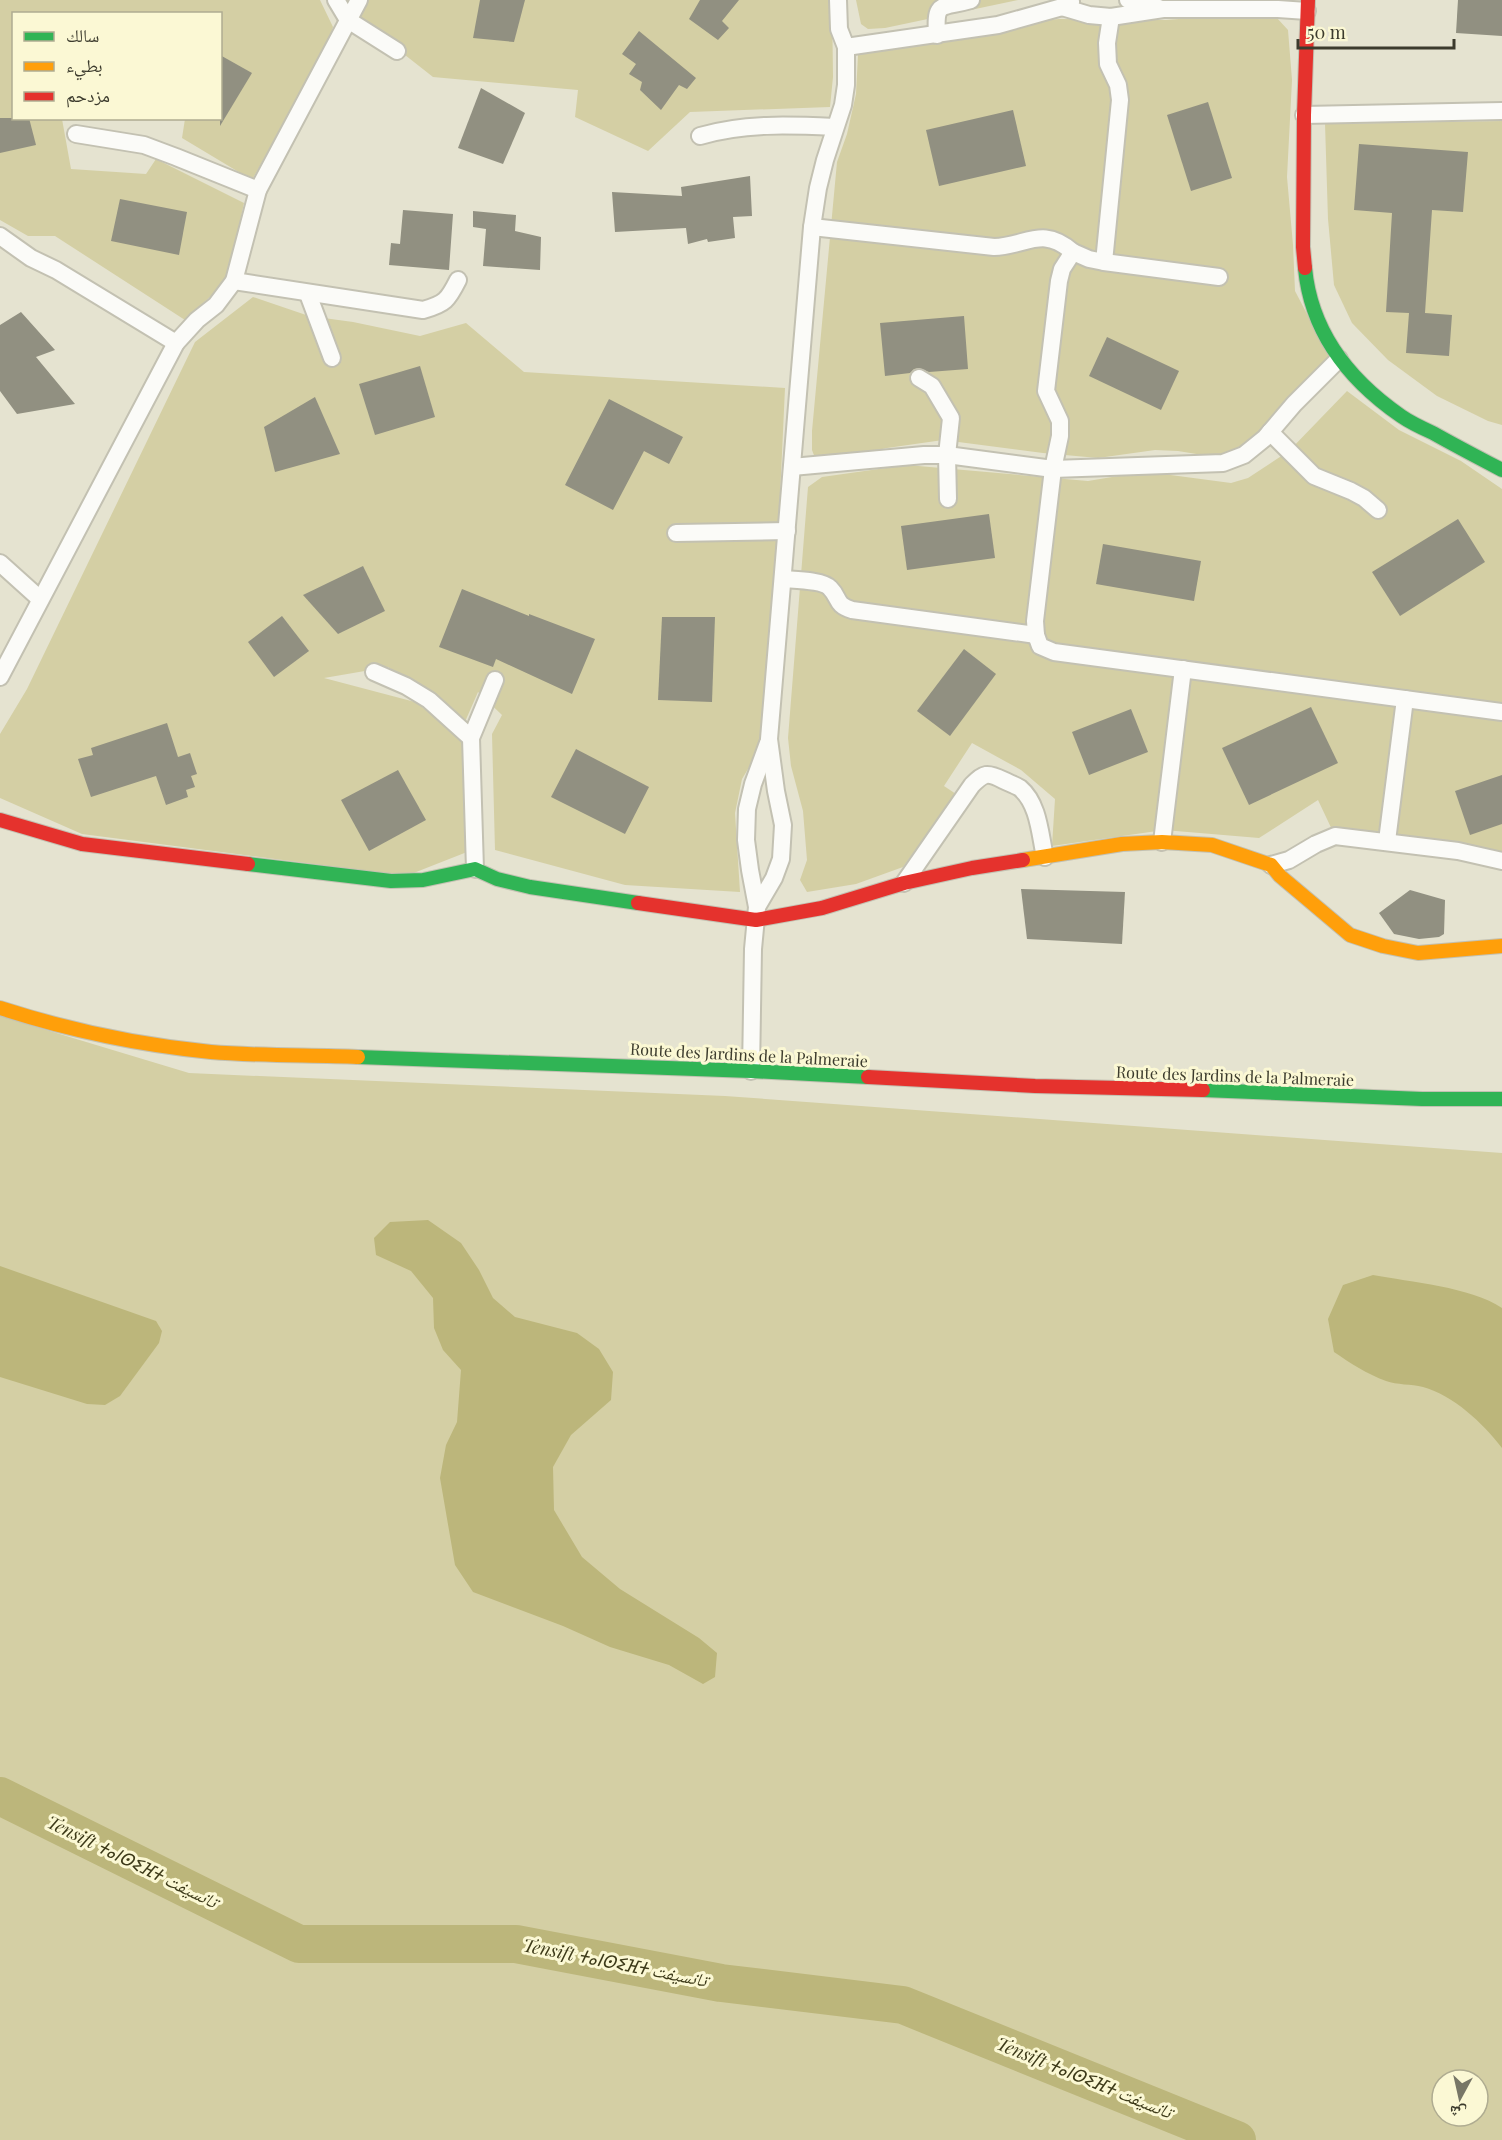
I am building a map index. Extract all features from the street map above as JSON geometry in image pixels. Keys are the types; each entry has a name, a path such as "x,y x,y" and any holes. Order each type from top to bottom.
{"street":[{"path":"336,0 348,20 397,51"},
{"path":"0,676 176,342 197,320 216,305 234,281 258,190 359,0"},
{"path":"757,914 781,859 783,825 769,739 812,227 818,188 843,105 846,85 846,47 839,29 838,0"},
{"path":"937,35 938,8 942,4 971,0"},
{"path":"1128,0 1162,9"},
{"path":"846,47 998,26 1068,4 1089,15 1111,17 1162,9 1278,9 1308,5 1303,247 1306,290 1318,322 1339,359 1364,387 1402,417 1502,470"},
{"path":"1104,262 1120,100 1118,86 1108,64 1107,44 1111,17"},
{"path":"1304,115 1502,111"},
{"path":"700,136 752,126 835,127"},
{"path":"76,134 144,145 258,190"},
{"path":"812,227 994,247 1012,246 1042,237 1065,245 1073,252 1089,259 1219,277"},
{"path":"0,236 31,258 56,270 176,342"},
{"path":"1073,252 1062,270 1059,281 1046,391 1060,421 1060,436 1053,469 1035,621 1040,646 1054,652 1502,712"},
{"path":"234,281 423,310 439,306 449,299 458,280"},
{"path":"308,294 332,358"},
{"path":"792,467 924,455 947,455 1053,469 1222,464 1244,455 1270,432 1339,359"},
{"path":"919,378 932,386 951,418 947,455 948,499"},
{"path":"1270,432 1314,476 1351,490 1378,510"},
{"path":"675,532 788,531"},
{"path":"0,563 40,599"},
{"path":"783,579 822,583 829,586 839,605 852,610 1036,635"},
{"path":"1162,842 1183,669"},
{"path":"374,672 406,686 429,700 471,738"},
{"path":"474,869 471,738 495,680"},
{"path":"1387,841 1404,699"},
{"path":"751,1071 752,988 757,914 747,850 747,809 769,739"},
{"path":"903,883 972,785 982,775 987,774 1019,788 1029,798 1036,813 1045,857"},
{"path":"0,820 82,843 391,881 423,880 474,869 497,879 530,887 757,914 822,908 903,883 972,868 1122,844 1162,842 1212,845 1271,865 1280,876 1350,935 1383,946 1418,952 1502,946"},
{"path":"1271,865 1289,860 1335,836 1387,841 1467,853 1502,861"},
{"name":"Route des Jardins de la Palmeraie","path":"0,1008 78,1031 133,1042 212,1052 751,1071 1035,1086 1422,1100 1502,1099"}],"shaded area":[{"path":"0,0 320,0 333,27 329,41 252,180 182,138 185,120 222,120 222,12 12,12 12,120 62,120 71,169 146,174 156,159 244,203 227,281 185,320 55,236 28,236 0,220"},
{"path":"369,0 832,0 833,77 830,107 690,112 648,151 575,117 578,90 433,77 358,18"},
{"path":"856,0 1018,0 885,28 868,29 861,24"},
{"path":"1255,13 1277,18 1288,30 1292,80 1287,177 1295,291 1333,359 1261,435 1221,458 1155,450 1098,458 943,440 887,448 831,460 815,458 812,450 812,431 837,162 847,134 856,94 858,55 864,48 1015,23 1059,19 1166,20"},
{"path":"1502,121 1502,425 1488,421 1437,396 1388,360 1352,323 1334,285 1328,219 1325,124"},
{"path":"253,297 309,316 353,322 420,336 466,323 524,372 785,388 778,540 760,749 742,779 735,813 740,892 625,885 495,850 492,734 502,715 478,692 464,724 388,667 324,678 415,702 466,738 467,852 406,876 82,834 0,798 0,734 27,689 195,342"},
{"path":"1347,391 1399,430 1461,461 1502,489 1502,851 1496,854 1335,836 1318,800 1259,838 1164,830 1052,846 1055,799 1021,770 972,743 944,786 956,794 903,867 856,884 807,892 800,880 807,860 803,811 791,766 788,738 808,487 822,477 907,465 1088,481 1124,475 1163,474 1231,483 1248,478 1289,451"},
{"path":"0,1016 189,1073 725,1096 1502,1153 1502,2140 0,2140"},
{"path":"428,1220 461,1243 479,1270 493,1298 515,1317 577,1333 599,1349 613,1372 611,1400 571,1435 553,1467 554,1510 582,1557 620,1589 699,1638 717,1653 715,1677 703,1684 669,1665 610,1647 563,1626 473,1592 455,1565 440,1478 446,1445 457,1422 461,1370 443,1350 434,1328 433,1298 411,1271 376,1255 374,1238 390,1222"},
{"path":"0,1266 156,1321 162,1331 159,1343 120,1396 105,1405 87,1404 0,1377"},
{"path":"1373,1275 1457,1290 1502,1308 1502,1448 1477,1420 1445,1396 1423,1387 1386,1381 1365,1372 1334,1352 1328,1319 1343,1285"}],"building":[{"path":"480,0 525,0 514,42 473,38"},
{"path":"700,0 739,0 722,21 729,28 718,40 689,19"},
{"path":"1458,0 1502,0 1502,36 1456,33"},
{"path":"639,31 696,78 687,89 679,85 661,110 640,90 642,82 629,74 636,64 622,54"},
{"path":"222,56 252,73 220,126 220,120 222,120"},
{"path":"481,88 525,113 503,164 458,148"},
{"path":"1208,102 1232,178 1191,191 1167,115"},
{"path":"1013,110 1026,166 939,186 926,130"},
{"path":"0,118 30,120 36,145 0,153"},
{"path":"1359,144 1468,152 1463,212 1432,210 1425,313 1452,315 1449,356 1406,353 1409,313 1386,312 1392,213 1354,210"},
{"path":"750,176 752,216 733,217 735,238 708,242 707,239 688,244 686,228 615,232 612,192 682,196 681,187"},
{"path":"120,199 187,212 179,255 111,241"},
{"path":"403,210 453,214 449,270 389,265 391,243 400,244"},
{"path":"473,211 516,215 515,231 541,237 540,270 483,266 486,229 473,227"},
{"path":"21,312 55,350 36,357 75,404 17,414 0,391 0,325"},
{"path":"964,316 968,369 929,372 919,368 910,373 885,376 880,323"},
{"path":"1107,337 1179,371 1161,410 1089,376"},
{"path":"420,366 435,417 375,435 359,384"},
{"path":"315,397 340,454 275,472 264,427"},
{"path":"609,399 683,437 669,464 644,451 613,510 565,485"},
{"path":"989,514 995,558 907,570 901,526"},
{"path":"1458,519 1485,562 1400,616 1372,572"},
{"path":"1103,544 1201,561 1194,601 1096,584"},
{"path":"363,566 385,611 338,634 303,595"},
{"path":"462,589 595,639 572,694 496,659 493,667 439,647"},
{"path":"282,616 309,651 274,677 248,642"},
{"path":"662,617 715,617 712,702 658,700"},
{"path":"964,649 996,674 950,736 917,711"},
{"path":"1311,707 1338,763 1249,805 1222,748"},
{"path":"1131,709 1148,752 1089,775 1072,732"},
{"path":"167,723 178,757 190,753 197,774 191,776 195,787 186,790 188,797 166,805 156,776 91,797 78,759 93,755 91,748"},
{"path":"576,749 649,787 625,834 551,797"},
{"path":"398,770 426,820 369,851 341,800"},
{"path":"1502,775 1502,824 1470,835 1455,791"},
{"path":"1021,889 1125,892 1122,944 1027,939"},
{"path":"1410,890 1445,900 1444,934 1439,937 1419,939 1394,934 1379,913"}],"waterway":[{"name":"Tensift ⵜⴰⵏⵙⵉⴼⵜ تانسيفت","path":"0,1796 299,1944 516,1944 721,1983 903,2005 1237,2140"}],"traffic: fast":[{"path":"1305,268 1315,313 1324,333 1349,370 1365,387 1409,421 1502,470"},
{"path":"248,864 391,881 423,880 475,869 497,879 530,887 638,903"},
{"path":"358,1057 868,1077"},
{"path":"1203,1090 1422,1099 1502,1099"}],"traffic: slow":[{"path":"1023,860 1122,844 1162,842 1212,845 1271,865 1280,876 1350,935 1383,946 1418,953 1502,946"},
{"path":"0,1008 78,1030 184,1049 248,1054 358,1057"}],"traffic: jam":[{"path":"1305,268 1303,247 1304,115 1308,0"},
{"path":"0,820 82,844 248,864"},
{"path":"638,903 756,920 822,908 904,883 972,868 1023,860"},
{"path":"868,1077 1035,1086 1203,1090"}]}
